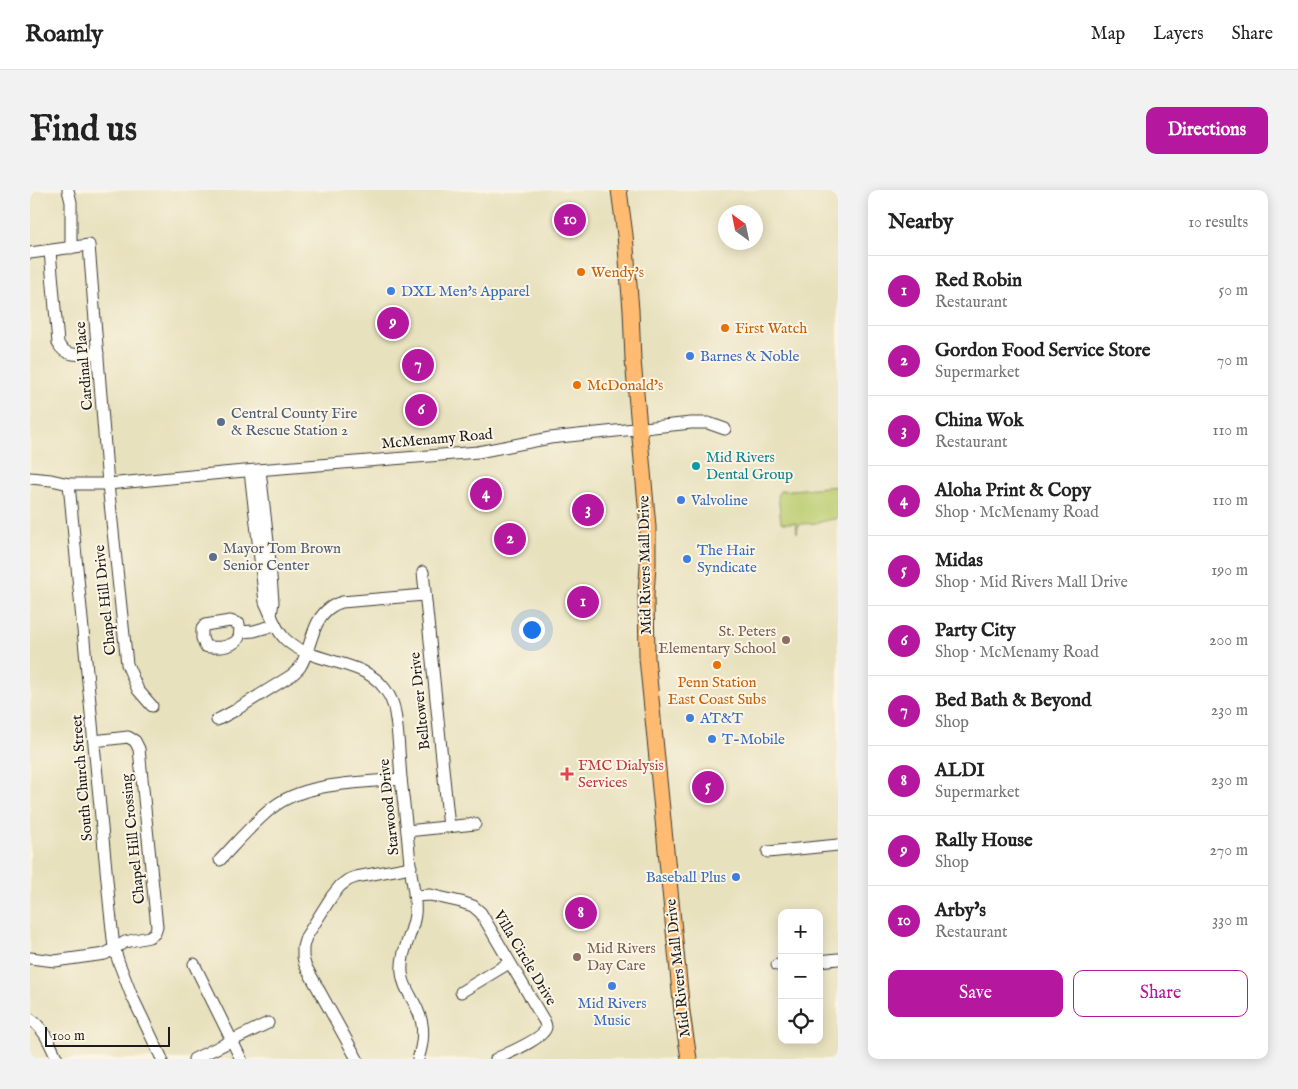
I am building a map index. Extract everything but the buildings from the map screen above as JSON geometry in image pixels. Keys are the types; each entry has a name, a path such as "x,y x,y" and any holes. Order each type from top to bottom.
{"main road":[{"name":"Mid Rivers Mall Drive","path":"619,190 625,235 633,360 648,527 647,658 681,1004 689,1059"}],"street":[{"path":"30,253 70,248 71,202 68,190"},
{"name":"Cardinal Place","path":"70,248 89,245 108,484"},
{"path":"50,251 59,347 62,351 71,354 98,353"},
{"name":"McMenamy Road","path":"30,478 69,484 108,484 478,452 550,438 691,423 708,424 725,429"},
{"name":"Starwood Drive","path":"255,470 265,602 273,620 285,638 299,649 364,672 376,679 391,698 395,711 416,913 402,958 402,973 405,986 419,1011 422,1037 418,1059"},
{"name":"South Church Street","path":"69,484 114,948 157,1057"},
{"name":"Chapel Hill Drive","path":"108,484 127,664 138,690 152,706"},
{"name":"Belltower Drive","path":"422,572 449,827"},
{"path":"217,720 292,675 300,668 316,624 331,606 342,602 424,595"},
{"path":"240,632 254,631 273,620"},
{"name":"Chapel Hill Crossing","path":"94,741 128,737 135,741 139,749 157,926 155,932 149,937 125,942 114,948"},
{"path":"220,860 272,808 293,795 332,786 401,779"},
{"path":"407,831 475,824"},
{"path":"768,852 838,845"},
{"path":"358,1059 304,965 303,947 306,937 332,896 348,880 410,867"},
{"name":"Villa Circle Drive","path":"414,896 430,895 461,902 473,906 481,913 543,1019 546,1026 544,1032 538,1038 496,1059"},
{"path":"30,958 55,961 96,956 105,954 114,948"},
{"path":"823,961 838,959"},
{"path":"460,992 509,962"},
{"path":"194,964 241,1059"},
{"path":"30,1019 37,1023 42,1030 57,1059"},
{"path":"194,1059 268,1022"}],"green space":[{"path":"838,486 838,518 801,524 798,526 797,533 796,523 781,522 778,494 780,491"}],"place":[{"name":"Arby's","path":"570,220"},
{"name":"Wendy's","path":"581,272"},
{"name":"DXL Men's Apparel","path":"391,291"},
{"name":"Rally House","path":"393,323"},
{"name":"First Watch","path":"725,328"},
{"name":"Barnes & Noble","path":"690,356"},
{"name":"Bed Bath & Beyond","path":"418,365"},
{"name":"McDonald's","path":"577,385"},
{"name":"Party City","path":"421,410"},
{"name":"Central County Fire & Rescue Station 2","path":"221,422"},
{"name":"Mid Rivers Dental Group","path":"696,466"},
{"name":"Aloha Print & Copy","path":"486,494"},
{"name":"Valvoline","path":"681,500"},
{"name":"China Wok","path":"588,510"},
{"name":"Gordon Food Service Store","path":"510,539"},
{"name":"Mayor Tom Brown Senior Center","path":"213,557"},
{"name":"The Hair Syndicate","path":"687,559"},
{"name":"Red Robin","path":"583,602"},
{"name":"St. Peters Elementary School","path":"786,640"},
{"name":"Penn Station East Coast Subs","path":"717,665"},
{"name":"AT&T","path":"690,718"},
{"name":"T-Mobile","path":"712,739"},
{"name":"FMC Dialysis Services","path":"567,774"},
{"name":"Midas","path":"708,787"},
{"name":"Baseball Plus","path":"736,877"},
{"name":"ALDI","path":"581,913"},
{"name":"Mid Rivers Day Care","path":"577,957"},
{"name":"Mid Rivers Music","path":"612,986"}]}
